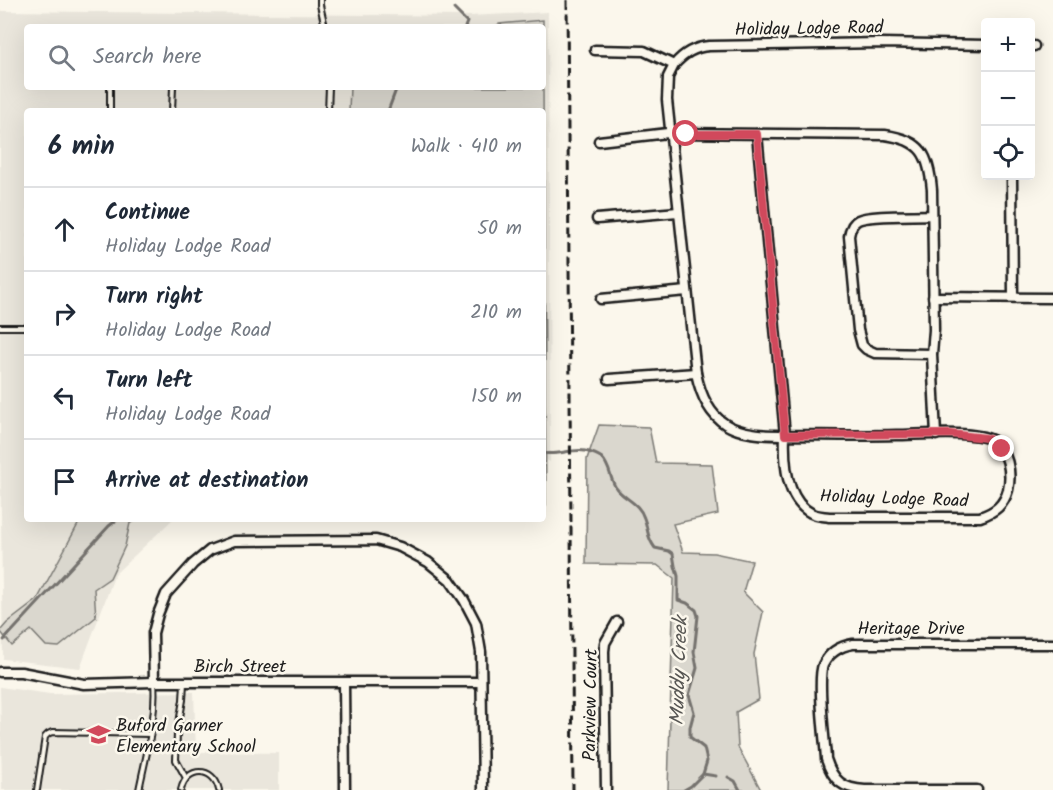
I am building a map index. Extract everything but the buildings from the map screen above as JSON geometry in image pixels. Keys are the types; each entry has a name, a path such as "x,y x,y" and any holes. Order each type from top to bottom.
{"street":[{"name":"Holiday Lodge Road","path":"757,134 785,435 786,462 795,497 804,508 815,514 829,517 961,518 991,514 1002,504 1010,477 1002,449 994,441 986,438 950,434 785,435 752,434 726,424 710,409 704,400 696,373 666,87 674,64 684,55 698,48 709,46 981,45"},
{"path":"595,50 644,51 674,64"},
{"path":"599,141 671,134 885,135 907,139 919,148 925,155 930,170 932,190 932,354 936,435"},
{"path":"1012,180 1013,297"},
{"path":"597,219 678,212"},
{"path":"932,215 868,217 856,222 849,236 858,330 862,345 870,351 883,354 932,354"},
{"path":"601,299 687,291"},
{"path":"933,297 1053,298"},
{"path":"609,379 696,373"},
{"path":"154,682 153,633 166,594 193,564 210,550 234,542 376,540 400,547 428,562 450,580 476,623 481,652 483,790"},
{"name":"Parkview Court","path":"606,790 604,651 605,643 617,622"},
{"name":"Heritage Drive","path":"976,790 857,789 840,783 832,775 826,759 821,680 824,664 832,652 853,644 1053,644"},
{"name":"Birch Street","path":"0,672 21,672 84,684 481,682"},
{"path":"344,682 345,790"}],"lane":[{"path":"320,0 324,24"},
{"path":"110,90 110,108"},
{"path":"172,108 173,90"},
{"path":"328,108 329,90"},
{"path":"0,327 24,327"},
{"path":"139,790 155,699 154,682"},
{"path":"184,682 177,735 177,760 186,778"},
{"path":"37,790 45,737 52,732 150,734"},
{"path":"181,790 186,778 197,772 209,774 217,783 219,790"}],"shaded area":[{"path":"0,11 470,16 548,12 550,462 546,460 546,108 24,108 24,522 170,522 115,574 80,668 3,659 0,450"},
{"path":"543,20 543,24 499,24"},
{"path":"350,90 543,90 543,108 349,108"},
{"path":"599,425 649,427 656,463 712,464 718,514 673,524 683,552 714,553 752,561 743,592 763,612 754,654 759,699 736,712 738,747 761,790 668,790 674,578 657,565 586,564 587,459"},
{"path":"79,522 133,522 130,523 125,546 110,578 94,589 96,617 59,647 46,646 31,630 12,646 0,631 37,600"},
{"name":"Buford Garner Elementary School","path":"0,687 50,694 194,692 196,752 279,753 279,790 2,790"}],"waterway":[{"name":"Muddy Creek","path":"454,9 467,22 466,24"},
{"name":"Muddy Creek","path":"389,108 396,90"},
{"name":"Muddy Creek","path":"546,453 580,450 602,458 616,488 642,513 652,544 655,548 673,554 678,576 678,600 696,610 698,616 694,652 697,668 689,695 694,712 690,737 704,748 707,761 703,774 684,790"},
{"path":"4,640 114,522"},
{"path":"703,774 716,776"},
{"path":"728,777 735,781 740,790"}],"railway":[{"path":"567,0 573,790"}],"place":[{"name":"Buford Garner Elementary School","path":"98,735"}],"route":[{"path":"686,134 757,134 785,435 950,434 986,438 994,441 1002,449"}]}
